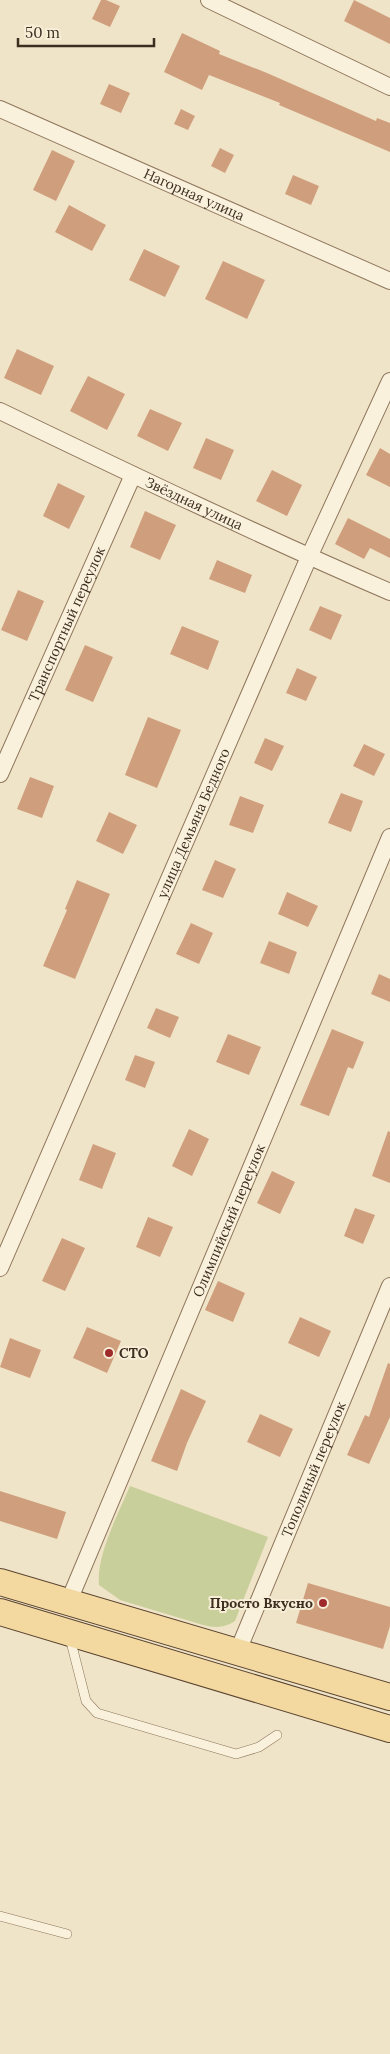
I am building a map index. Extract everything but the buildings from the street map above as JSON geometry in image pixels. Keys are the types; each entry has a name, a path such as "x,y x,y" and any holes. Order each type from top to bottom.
{"main road":[{"path":"0,1582 390,1697"},
{"path":"0,1612 390,1729"}],"street":[{"path":"208,0 390,86"},
{"name":"Нагорная улица","path":"0,109 390,281"},
{"name":"улица Демьяна Бедного","path":"0,1268 309,557 390,380"},
{"name":"Звёздная улица","path":"0,411 309,557 390,592"},
{"name":"Транспортный переулок","path":"0,774 133,475"},
{"name":"Олимпийский переулок","path":"68,1603 390,838"},
{"name":"Тополиный переулок","path":"237,1653 390,1286"}],"lane":[{"path":"69,1633 86,1701 97,1713 236,1754 259,1747 277,1735"},
{"path":"0,1916 67,1934"}],"green space":[{"path":"130,1486 268,1537 235,1621 220,1627 203,1625 120,1600 99,1585 104,1548"}],"place":[{"name":"СТО","path":"109,1353"},
{"name":"Просто Вкусно","path":"323,1603"}]}
